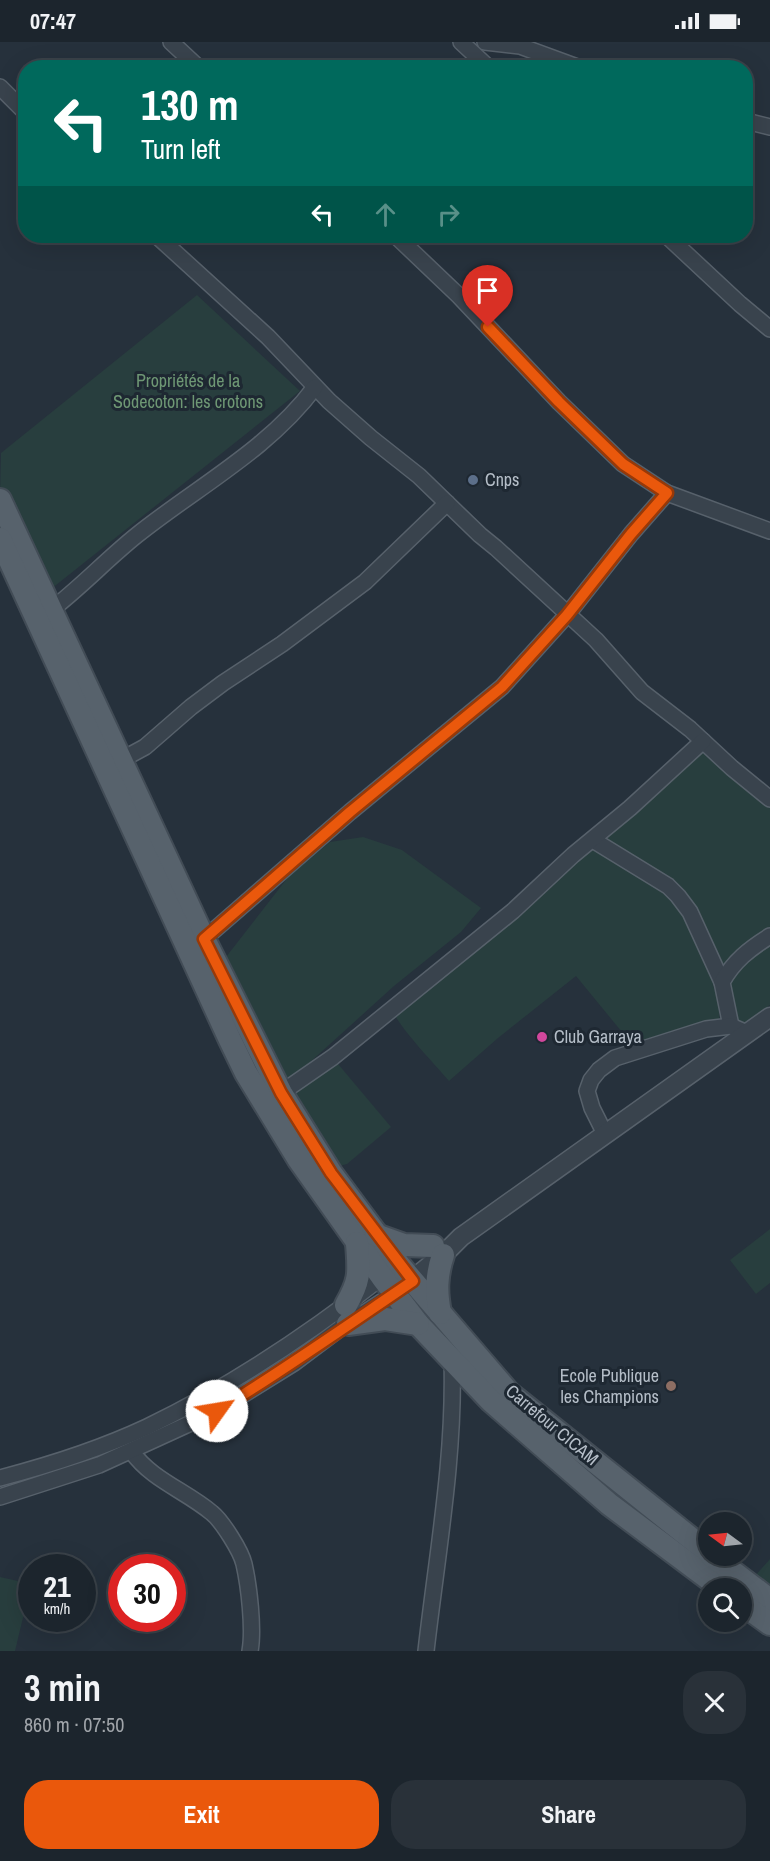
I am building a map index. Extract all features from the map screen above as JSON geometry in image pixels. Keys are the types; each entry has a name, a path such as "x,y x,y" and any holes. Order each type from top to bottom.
{"main road":[{"path":"0,500 204,939 281,1093 331,1173 367,1238 358,1282 347,1314 418,1324"},
{"path":"0,539 246,1073 299,1160 367,1238 397,1279 418,1324 491,1401 609,1504 708,1578"},
{"path":"367,1238 438,1251 436,1284 440,1313"},
{"name":"Carrefour CICAM","path":"397,1279 440,1313 509,1393 698,1544"},
{"path":"725,1566 770,1600"},
{"path":"752,1611 770,1624"}],"street":[{"path":"171,42 190,60"},
{"path":"461,42 480,60"},
{"path":"485,42 520,46 558,60"},
{"path":"0,87 18,105"},
{"path":"753,123 770,127"},
{"path":"164,243 268,337 315,387 371,438 419,476 596,640 642,692 690,729 770,799"},
{"path":"403,243 459,296 559,402 623,464 667,493 770,531"},
{"path":"675,243 770,329"},
{"path":"51,609 84,583 137,535 276,430 301,406 315,387"},
{"path":"204,939 502,687 567,615 631,534 667,493"},
{"path":"121,760 146,747 207,695 282,644 365,582 447,503"},
{"path":"281,1093 333,1057 513,911 703,741"},
{"path":"593,840 668,886 678,896 690,912 722,982 739,1030"},
{"path":"722,982 731,966 741,956 770,936"},
{"path":"0,1478 93,1449 146,1427 347,1314 461,1237 605,1134 739,1030 770,1017"},
{"path":"605,1134 592,1108 587,1091 591,1080 599,1070 615,1058 677,1037 706,1029 739,1030"},
{"path":"0,1497 101,1471 132,1452 217,1411 294,1363 347,1314"},
{"path":"426,1651 450,1448 453,1401 452,1360"},
{"path":"93,1449 101,1471"},
{"path":"132,1452 145,1469 213,1514 235,1546 244,1562 250,1614 250,1651"}],"green space":[{"name":"Propriétés de la Sodecoton: les crotons","path":"197,295 300,391 41,597 0,497 1,453"},
{"path":"697,748 739,784 770,806 770,1005 728,1036 715,1035 723,1024 723,998 712,983 718,999 720,1025 636,1049 629,1045 626,1037 576,976 498,1038 449,1081 406,1031 389,1002 583,847"},
{"path":"363,837 402,850 481,908 461,932 394,986 286,1084 219,966 289,876 330,842"},
{"path":"333,1058 391,1127 347,1164 332,1168 288,1091"},
{"path":"770,1229 770,1283 756,1294 730,1260"},
{"path":"770,1559 770,1605 752,1592 752,1579"},
{"path":"0,1577 18,1581 20,1632 15,1651 0,1651"}],"place":[{"name":"Cnps","path":"473,480"},
{"name":"Club Garraya","path":"542,1037"},
{"name":"Ecole Publique les Champions","path":"671,1386"}],"route":[{"path":"217,1411 294,1363 338,1330 413,1281 331,1173 281,1093 204,939 350,812 502,687 567,615 631,534 667,493 623,464 559,402 488,327"}]}
